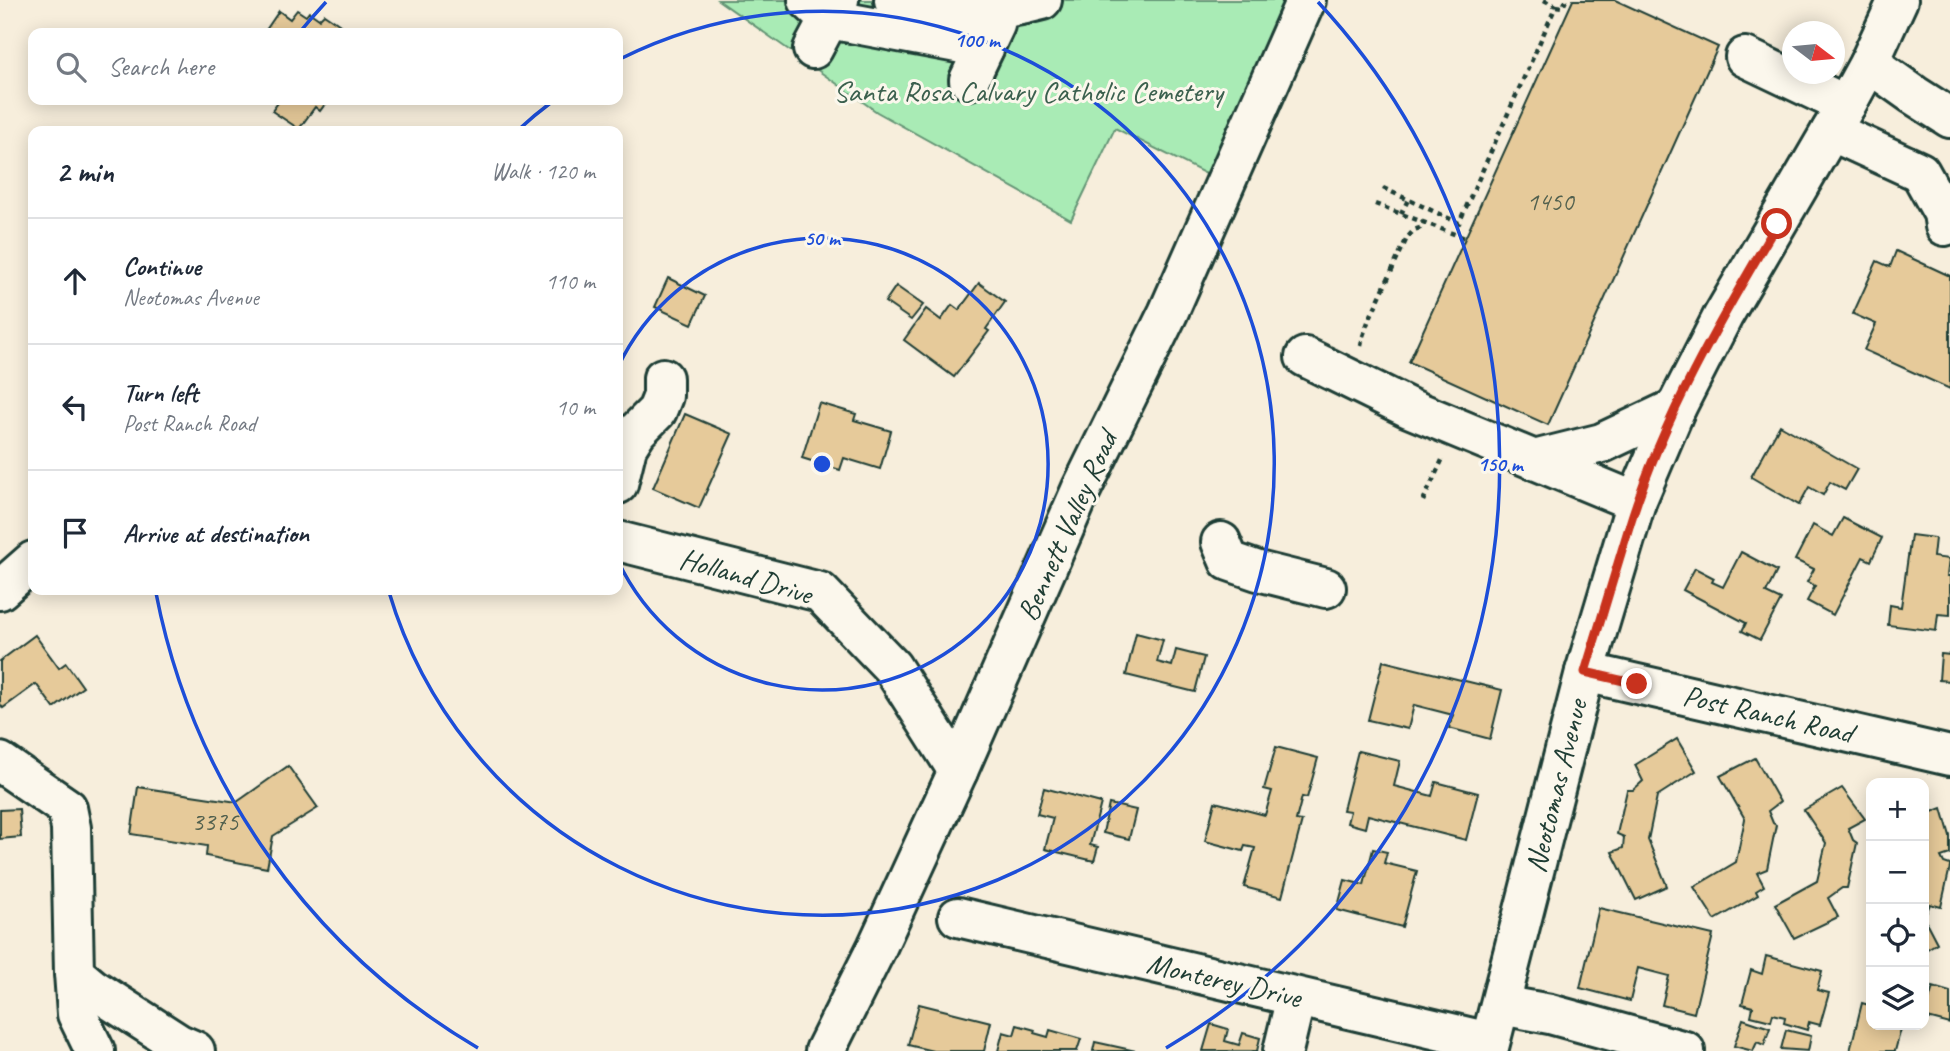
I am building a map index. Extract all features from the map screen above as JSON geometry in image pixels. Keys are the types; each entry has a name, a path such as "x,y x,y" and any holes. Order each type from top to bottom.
{"street":[{"path":"894,0 936,10 977,12 1042,0"},
{"name":"Neotomas Avenue","path":"1488,1047 1585,672 1636,502 1676,408 1723,316 1839,118 1869,63 1898,0"},
{"name":"Bennett Valley Road","path":"825,1051 958,771 1081,490 1168,313 1292,4"},
{"path":"822,17 976,64 1004,8"},
{"path":"1745,57 1920,172 1943,213 1945,226"},
{"path":"1869,63 1950,118"},
{"path":"1305,357 1409,408 1636,502"},
{"path":"623,463 627,447 637,430 657,411 663,396 663,378"},
{"path":"1534,460 1602,443 1676,408"},
{"name":"Holland Drive","path":"623,542 820,592 892,667 958,771"},
{"path":"1222,542 1229,561 1326,588"},
{"path":"0,590 28,565"},
{"name":"Post Ranch Road","path":"1585,672 1950,755"},
{"path":"0,762 67,808 71,828 74,973 78,1014 94,1051"},
{"name":"Monterey Drive","path":"958,917 1296,997 1488,1047"},
{"path":"74,973 179,1044 195,1051"},
{"path":"1283,1051 1296,997"},
{"path":"1501,1005 1550,1014 1685,1051"}],"path":[{"path":"1544,0 1563,7 1566,0"},
{"path":"1382,188 1459,223 1556,6"},
{"path":"1401,214 1408,200"},
{"path":"1375,204 1465,238"},
{"path":"1360,355 1363,336 1407,238 1420,228 1423,221"},
{"path":"1423,501 1444,454"}],"green space":[{"name":"Santa Rosa Calvary Catholic Cemetery","path":"718,0 1291,0 1208,175 1115,128 1071,220 877,112"}],"building":[{"path":"1573,0 1615,0 1718,47 1548,425 1409,362"},
{"path":"297,10 306,16 309,12 319,19 324,14 345,28 267,28 279,11 290,19"},
{"path":"276,105 324,105 320,111 315,107 301,126 294,126 272,111"},
{"path":"1896,251 1950,276 1950,389 1864,350 1876,324 1853,314 1877,261 1890,267"},
{"path":"668,278 705,296 692,324 655,307"},
{"path":"979,283 1005,302 986,329 989,331 954,377 904,340 926,309 941,320 952,305 959,310"},
{"path":"896,286 923,305 911,320 885,302"},
{"path":"819,403 856,414 854,420 891,431 880,469 844,458 840,470 802,458"},
{"path":"685,414 732,434 699,508 653,488"},
{"path":"1780,425 1857,469 1845,490 1830,482 1823,495 1809,487 1799,505 1751,477"},
{"path":"1843,518 1882,538 1871,561 1863,557 1833,615 1807,601 1815,586 1807,582 1814,569 1795,560 1813,525 1833,536"},
{"path":"1911,535 1935,538 1933,557 1949,559 1947,576 1950,576 1950,615 1938,614 1936,631 1888,625 1890,605 1901,607"},
{"path":"1741,552 1777,571 1766,593 1781,600 1760,640 1742,631 1746,623 1683,590 1695,568 1714,578 1712,582 1723,587"},
{"path":"1136,633 1163,640 1157,662 1172,666 1176,650 1204,657 1195,692 1126,675"},
{"path":"35,635 59,668 66,663 83,687 54,708 36,684 3,708 0,704 0,661"},
{"path":"1941,654 1950,655 1950,681 1939,680"},
{"path":"1383,661 1502,690 1490,739 1449,728 1453,715 1414,705 1408,729 1368,720"},
{"path":"1677,739 1696,771 1657,796 1648,840 1667,886 1636,900 1612,852 1623,848 1624,837 1617,834 1627,790 1633,790 1643,781 1635,765"},
{"path":"1276,747 1318,758 1307,798 1302,797 1296,820 1302,821 1282,897 1244,887 1255,848 1245,846 1243,851 1205,841 1215,802 1265,815 1272,791 1264,789"},
{"path":"1358,751 1400,761 1394,786 1432,796 1436,782 1478,793 1466,840 1368,815 1365,828 1347,823 1350,811 1343,810"},
{"path":"1755,758 1780,802 1768,811 1776,825 1767,869 1757,873 1764,886 1756,891 1758,895 1715,920 1694,887 1736,862 1745,819 1720,776"},
{"path":"288,766 318,808 273,836 267,868 206,856 207,846 131,834 138,787 237,802"},
{"path":"1044,788 1101,803 1090,845 1098,847 1094,861 1045,849 1053,818 1037,814"},
{"path":"1842,788 1865,819 1848,828 1857,843 1847,888 1842,888 1828,898 1838,917 1794,938 1775,904 1817,881 1826,843 1804,810"},
{"path":"1109,804 1136,810 1129,839 1103,833"},
{"path":"1942,808 1950,836 1950,854 1941,857 1950,867 1941,907 1930,904 1929,906 1929,813"},
{"path":"19,809 21,837 0,839 0,810"},
{"path":"1373,849 1387,852 1384,863 1417,871 1402,927 1337,910 1345,880 1364,885"},
{"path":"1599,908 1713,935 1694,1013 1662,1005 1669,976 1638,968 1630,1001 1580,988"},
{"path":"1929,928 1937,943 1929,948"},
{"path":"1766,956 1822,971 1817,990 1829,993 1820,1025 1809,1022 1807,1030 1784,1023 1785,1017 1773,1014 1771,1021 1751,1016 1753,1007 1742,1004 1751,970 1762,974"},
{"path":"1933,987 1950,992 1950,1024 1929,1018 1929,1000"},
{"path":"1862,1003 1866,1004 1866,1030 1901,1030 1895,1051 1850,1051"},
{"path":"919,1004 991,1022 984,1051 933,1051 908,1045"},
{"path":"1743,1019 1770,1028 1764,1045 1757,1042 1753,1051 1734,1046"},
{"path":"1211,1024 1228,1029 1225,1041 1239,1045 1243,1033 1260,1038 1257,1051 1203,1051"},
{"path":"1017,1025 1048,1037 1050,1030 1081,1039 1077,1051 998,1051 1003,1032 1014,1035"},
{"path":"1786,1030 1811,1036 1808,1051 1781,1049"},
{"path":"1095,1042 1136,1051 1093,1051"}],"route":[{"path":"1637,684 1585,672 1636,502 1676,408 1723,316 1777,224"}]}
